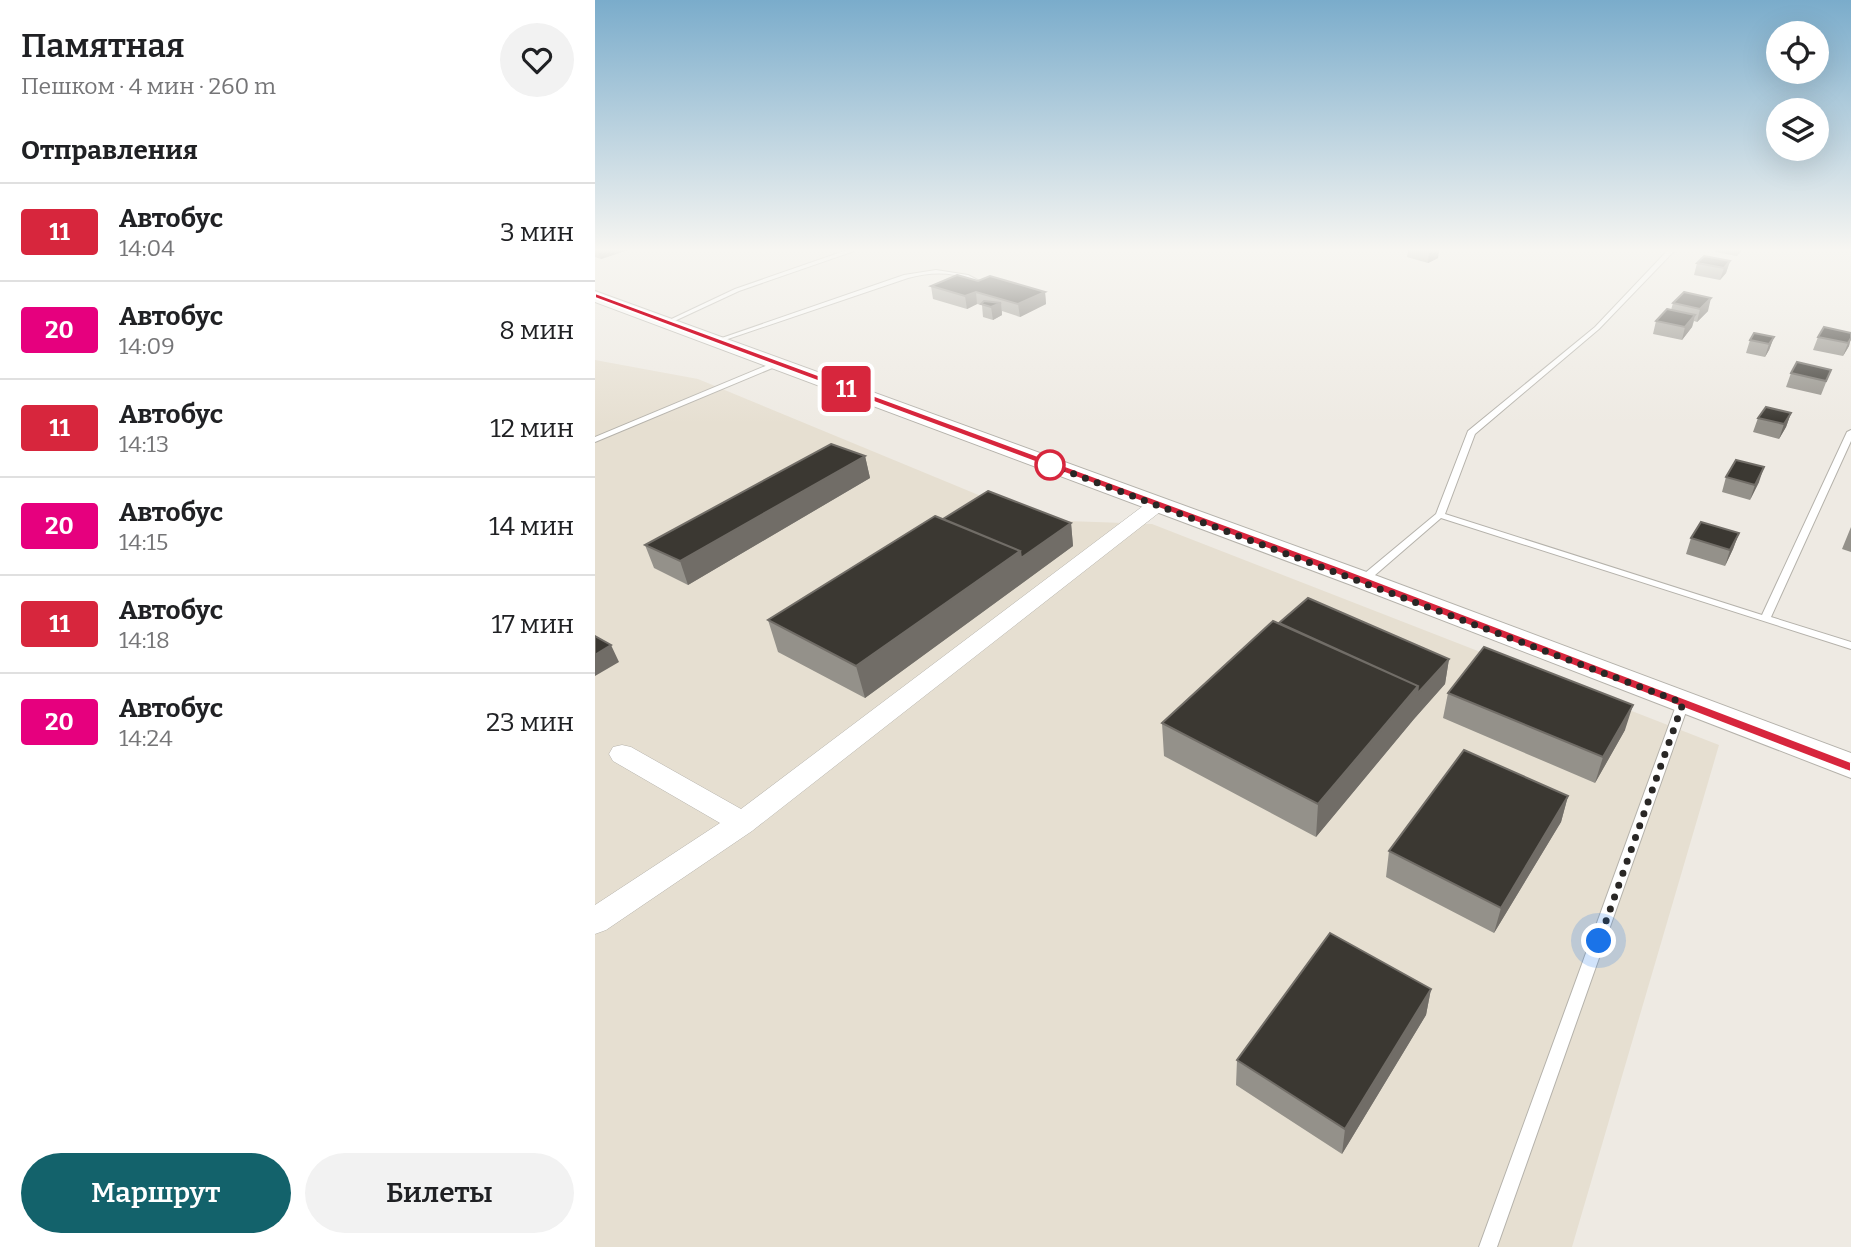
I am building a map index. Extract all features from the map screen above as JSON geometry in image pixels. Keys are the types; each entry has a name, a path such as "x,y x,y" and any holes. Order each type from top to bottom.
{"street":[{"path":"625,307 1363,580 1851,766"},
{"path":"595,921 742,822 1158,504"},
{"path":"622,754 742,822"}],"lane":[{"path":"667,323 701,307"},
{"path":"717,341 815,307"},
{"path":"1363,580 1440,515 1471,433 1597,328 1617,307"},
{"path":"595,440 778,364"},
{"path":"1765,619 1851,432"},
{"path":"1440,515 1851,646"},
{"path":"1488,1247 1683,703"}],"shaded area":[{"path":"595,360 698,379 1039,520 1152,524 1719,745 1572,1247 595,1247"}],"building":[{"path":"1667,309 1695,315 1685,327 1656,321"},
{"path":"1824,327 1851,333 1851,338 1848,343 1818,337"},
{"path":"1754,333 1774,337 1769,344 1750,340"},
{"path":"1797,362 1831,370 1826,381 1791,373"},
{"path":"1766,407 1791,413 1784,424 1758,418"},
{"path":"831,444 865,456 680,561 645,545"},
{"path":"1736,460 1764,467 1755,485 1726,477"},
{"path":"988,491 1071,523 1021,558 1020,551 943,519"},
{"path":"935,516 1020,551 856,666 768,620"},
{"path":"1701,522 1739,533 1730,550 1691,538"},
{"path":"1308,598 1449,659 1417,694 1418,686 1279,623"},
{"path":"1273,621 1418,686 1318,804 1162,723"},
{"path":"595,636 611,645 595,655"},
{"path":"1484,647 1633,705 1603,757 1448,693"},
{"path":"1464,750 1568,796 1501,908 1389,851"},
{"path":"1330,933 1431,989 1345,1129 1237,1060"}],"bus line":[{"name":"11","path":"625,307 1337,570 1851,766"}],"route":[{"path":"1050,465 1337,570 1683,703 1599,941"}]}
